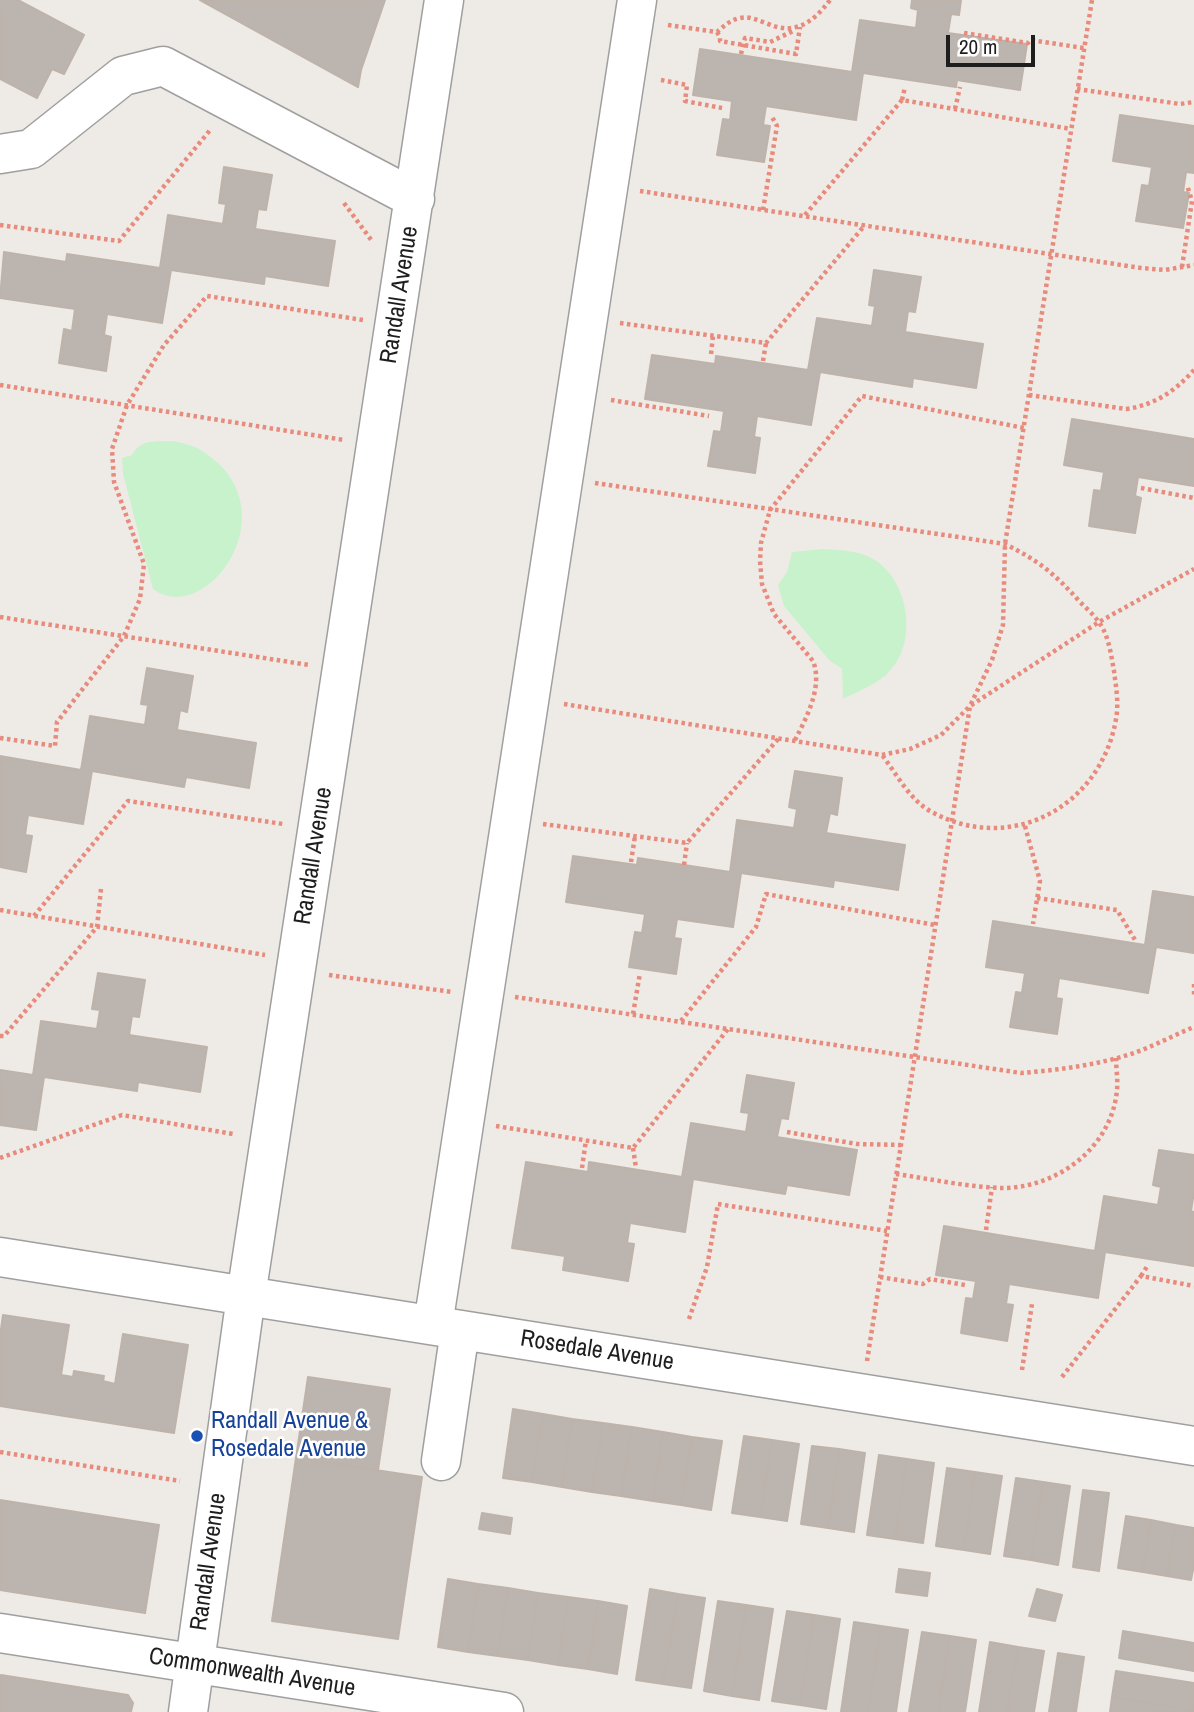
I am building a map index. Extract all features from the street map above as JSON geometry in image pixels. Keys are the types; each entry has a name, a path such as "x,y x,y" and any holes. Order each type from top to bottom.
{"street":[{"name":"Randall Avenue","path":"188,1712 246,1296 444,0"},
{"path":"441,1461 446,1327 464,1121 471,992 510,819 637,0"},
{"path":"0,154 31,149 123,76 163,66 415,199"},
{"name":"Rosedale Avenue","path":"0,1257 1194,1446"},
{"name":"Commonwealth Avenue","path":"0,1633 504,1712"}],"path":[{"path":"680,27 717,32 729,22 741,17 753,18 790,30 806,25 830,0"},
{"path":"862,1393 970,706 992,660 1003,625 1005,544 1092,0"},
{"path":"717,32 720,41 796,54 800,27"},
{"path":"741,54 745,38 770,43 800,27"},
{"path":"964,33 1084,48"},
{"path":"662,80 687,85 685,102 722,108"},
{"path":"954,109 960,87"},
{"path":"804,216 902,100 905,88"},
{"path":"1077,89 1180,103 1194,102"},
{"path":"902,100 1071,129"},
{"path":"763,210 777,126 771,115"},
{"path":"0,225 118,241 217,122"},
{"path":"1182,267 1192,201 1187,185"},
{"path":"608,187 1141,268 1165,270 1194,265"},
{"path":"340,197 379,250"},
{"path":"763,361 766,344 865,225"},
{"path":"0,738 55,746 57,722 124,636 140,599 144,564 114,482 112,449 127,405 164,345 207,296 368,321"},
{"path":"588,318 766,344"},
{"path":"711,354 713,336"},
{"path":"1029,395 1126,409 1165,396 1194,370"},
{"path":"0,385 348,440"},
{"path":"796,740 812,704 816,668 813,660 774,614 762,584 761,543 770,510 862,396 1024,428"},
{"path":"611,400 709,416"},
{"path":"563,479 1005,544 1033,558 1053,573 1099,622 1111,651 1117,695 1111,738 1096,773 1081,790 1047,815 1025,825 991,829 975,828 952,820 929,811 917,800 882,755"},
{"path":"1141,488 1194,498"},
{"path":"529,699 882,755 910,749 941,735 970,706 1099,622 1194,569"},
{"path":"0,617 310,666"},
{"path":"684,865 687,844 779,738"},
{"path":"34,916 128,801 284,824"},
{"path":"510,819 687,844"},
{"path":"1025,825 1040,881 1033,924"},
{"path":"631,862 635,836"},
{"path":"0,1036 4,1036 97,927 101,889"},
{"path":"681,1021 756,927 766,894 935,925"},
{"path":"1037,898 1117,909 1135,940"},
{"path":"0,911 262,954"},
{"path":"633,1014 640,973"},
{"path":"323,974 633,1014 1021,1073 1054,1070 1116,1058 1194,1027"},
{"path":"1194,984 1194,995"},
{"path":"636,1168 633,1148 728,1029"},
{"path":"896,1174 1005,1188 1041,1182 1064,1172 1084,1157 1104,1131 1112,1115 1118,1087 1116,1058"},
{"path":"0,1158 122,1115 233,1133"},
{"path":"464,1121 633,1148"},
{"path":"786,1132 858,1144 901,1144"},
{"path":"582,1168 586,1140"},
{"path":"985,1230 992,1187"},
{"path":"689,1319 707,1267 718,1204 887,1231"},
{"path":"1062,1377 1148,1265"},
{"path":"1140,1276 1194,1286"},
{"path":"880,1277 923,1284 930,1279 965,1284"},
{"path":"1022,1370 1032,1304"},
{"path":"0,1452 180,1481"}],"green space":[{"path":"173,441 199,449 227,473 240,500 241,528 233,555 217,577 197,592 175,597 153,589 123,474 122,458 132,455 144,443"},
{"path":"822,549 856,552 875,560 887,570 896,583 906,615 903,648 896,662 881,679 843,699 842,669 829,660 784,606 778,585 787,572 792,552"}],"building":[{"path":"0,0 18,0 84,35 64,74 52,69 37,98 0,79"},
{"path":"200,0 385,0 361,70 358,87"},
{"path":"912,0 961,0 959,15 951,14 948,33 1027,44 1020,90 957,80 956,87 863,73 856,120 766,106 763,125 770,126 764,162 717,155 723,119 730,120 732,101 693,95 700,49 852,72 860,20 916,28 918,10 911,8"},
{"path":"1120,115 1194,126 1194,173 1186,172 1183,192 1189,193 1183,228 1136,221 1142,185 1149,186 1152,167 1113,161"},
{"path":"224,167 272,175 266,210 258,209 255,229 335,241 328,286 265,276 264,284 171,270 162,323 107,314 104,335 111,337 106,371 59,363 64,329 72,331 75,309 0,298 4,252 66,262 67,254 160,268 168,215 223,224 226,204 219,203"},
{"path":"874,270 921,277 915,312 908,311 905,332 983,344 976,388 913,378 912,387 820,372 811,425 757,416 754,437 760,438 755,473 708,466 714,431 721,432 724,411 645,399 652,355 715,364 716,356 808,370 817,318 872,326 875,306 869,305"},
{"path":"1072,419 1194,439 1194,486 1138,477 1135,496 1141,498 1135,533 1089,526 1094,490 1101,491 1104,472 1064,465"},
{"path":"147,668 193,676 187,712 180,710 177,730 256,743 249,788 186,777 184,787 92,771 83,824 28,815 25,835 32,836 26,872 0,867 0,756 81,770 90,716 145,725 148,705 141,704"},
{"path":"795,771 842,778 837,815 830,813 826,833 905,845 898,890 834,880 833,887 741,873 733,927 677,919 674,938 681,939 676,974 629,967 635,932 642,933 645,914 566,902 573,856 637,865 638,858 730,872 737,820 794,828 797,809 789,807"},
{"path":"1153,891 1194,897 1194,953 1156,947 1148,993 1059,978 1056,998 1062,999 1057,1034 1010,1027 1016,992 1022,993 1025,973 986,967 993,921 1145,945"},
{"path":"98,973 145,980 139,1017 132,1016 129,1035 207,1047 200,1092 138,1082 137,1091 44,1077 36,1130 0,1125 0,1070 33,1075 41,1021 97,1029 100,1010 92,1009"},
{"path":"747,1075 794,1083 788,1119 781,1118 777,1137 857,1150 849,1195 787,1185 785,1194 693,1179 685,1232 630,1223 627,1243 634,1244 628,1281 563,1270 565,1256 512,1248 526,1162 588,1172 589,1162 682,1177 691,1123 746,1132 749,1113 741,1112"},
{"path":"1159,1150 1194,1155 1191,1211 1194,1212 1194,1266 1105,1252 1098,1298 1009,1284 1006,1304 1013,1305 1007,1341 961,1333 966,1298 973,1299 976,1281 936,1275 944,1226 1095,1251 1104,1196 1158,1205 1161,1187 1153,1185"},
{"path":"3,1315 69,1325 61,1375 73,1377 74,1371 104,1376 103,1381 115,1384 123,1334 188,1345 174,1433 0,1406 0,1336"},
{"path":"308,1377 390,1389 378,1470 296,1458"},
{"path":"513,1409 543,1414 532,1482 503,1478"},
{"path":"543,1414 572,1419 562,1487 532,1482"},
{"path":"572,1419 603,1423 592,1492 562,1487"},
{"path":"603,1423 632,1427 621,1496 592,1492"},
{"path":"632,1427 663,1432 653,1501 621,1496"},
{"path":"663,1432 692,1437 681,1505 653,1501"},
{"path":"744,1436 772,1440 760,1517 732,1513"},
{"path":"692,1437 722,1441 711,1510 681,1505"},
{"path":"772,1440 799,1444 787,1521 760,1517"},
{"path":"812,1446 839,1449 828,1528 801,1524"},
{"path":"839,1449 865,1453 854,1532 828,1528"},
{"path":"879,1455 907,1459 895,1539 867,1535"},
{"path":"296,1458 422,1477 398,1639 272,1621"},
{"path":"907,1459 934,1463 923,1543 895,1539"},
{"path":"947,1468 975,1472 964,1550 936,1546"},
{"path":"975,1472 1002,1476 990,1554 964,1550"},
{"path":"1016,1478 1043,1482 1031,1560 1004,1556"},
{"path":"1043,1482 1070,1486 1058,1565 1031,1560"},
{"path":"1083,1490 1109,1493 1099,1571 1073,1567"},
{"path":"0,1500 159,1525 145,1613 0,1590"},
{"path":"482,1513 512,1518 510,1534 479,1529"},
{"path":"1126,1516 1151,1520 1143,1572 1118,1568"},
{"path":"1151,1520 1176,1525 1167,1576 1143,1572"},
{"path":"1176,1525 1194,1528 1194,1565 1191,1580 1167,1576"},
{"path":"899,1569 930,1573 927,1596 896,1592"},
{"path":"448,1579 478,1584 468,1652 438,1647"},
{"path":"478,1584 508,1588 498,1656 468,1652"},
{"path":"508,1588 538,1593 528,1660 498,1656"},
{"path":"650,1589 678,1594 663,1684 636,1680"},
{"path":"1037,1589 1062,1595 1055,1621 1029,1616"},
{"path":"538,1593 568,1597 558,1665 528,1660"},
{"path":"678,1594 705,1598 691,1688 663,1684"},
{"path":"568,1597 598,1601 588,1669 558,1665"},
{"path":"598,1601 627,1606 617,1674 588,1669"},
{"path":"718,1601 746,1605 732,1696 704,1691"},
{"path":"746,1605 773,1609 759,1700 732,1696"},
{"path":"787,1611 814,1615 800,1705 772,1701"},
{"path":"814,1615 840,1619 826,1709 800,1705"},
{"path":"854,1622 881,1626 868,1712 841,1712"},
{"path":"881,1626 908,1630 896,1712 868,1712"},
{"path":"1123,1631 1194,1643 1194,1671 1119,1658"},
{"path":"922,1632 950,1636 938,1712 909,1712"},
{"path":"950,1636 976,1640 965,1712 938,1712"},
{"path":"990,1642 1018,1647 1007,1712 979,1712"},
{"path":"1018,1647 1044,1651 1034,1712 1007,1712"},
{"path":"1058,1653 1084,1657 1076,1712 1049,1712"},
{"path":"1116,1671 1194,1683 1194,1710 1112,1697"},
{"path":"1,1675 128,1695 133,1703 131,1712 0,1712"},
{"path":"1112,1697 1194,1710 1194,1712 1110,1712"}],"place":[{"name":"Randall Avenue & Rosedale Avenue","path":"197,1436"}]}
